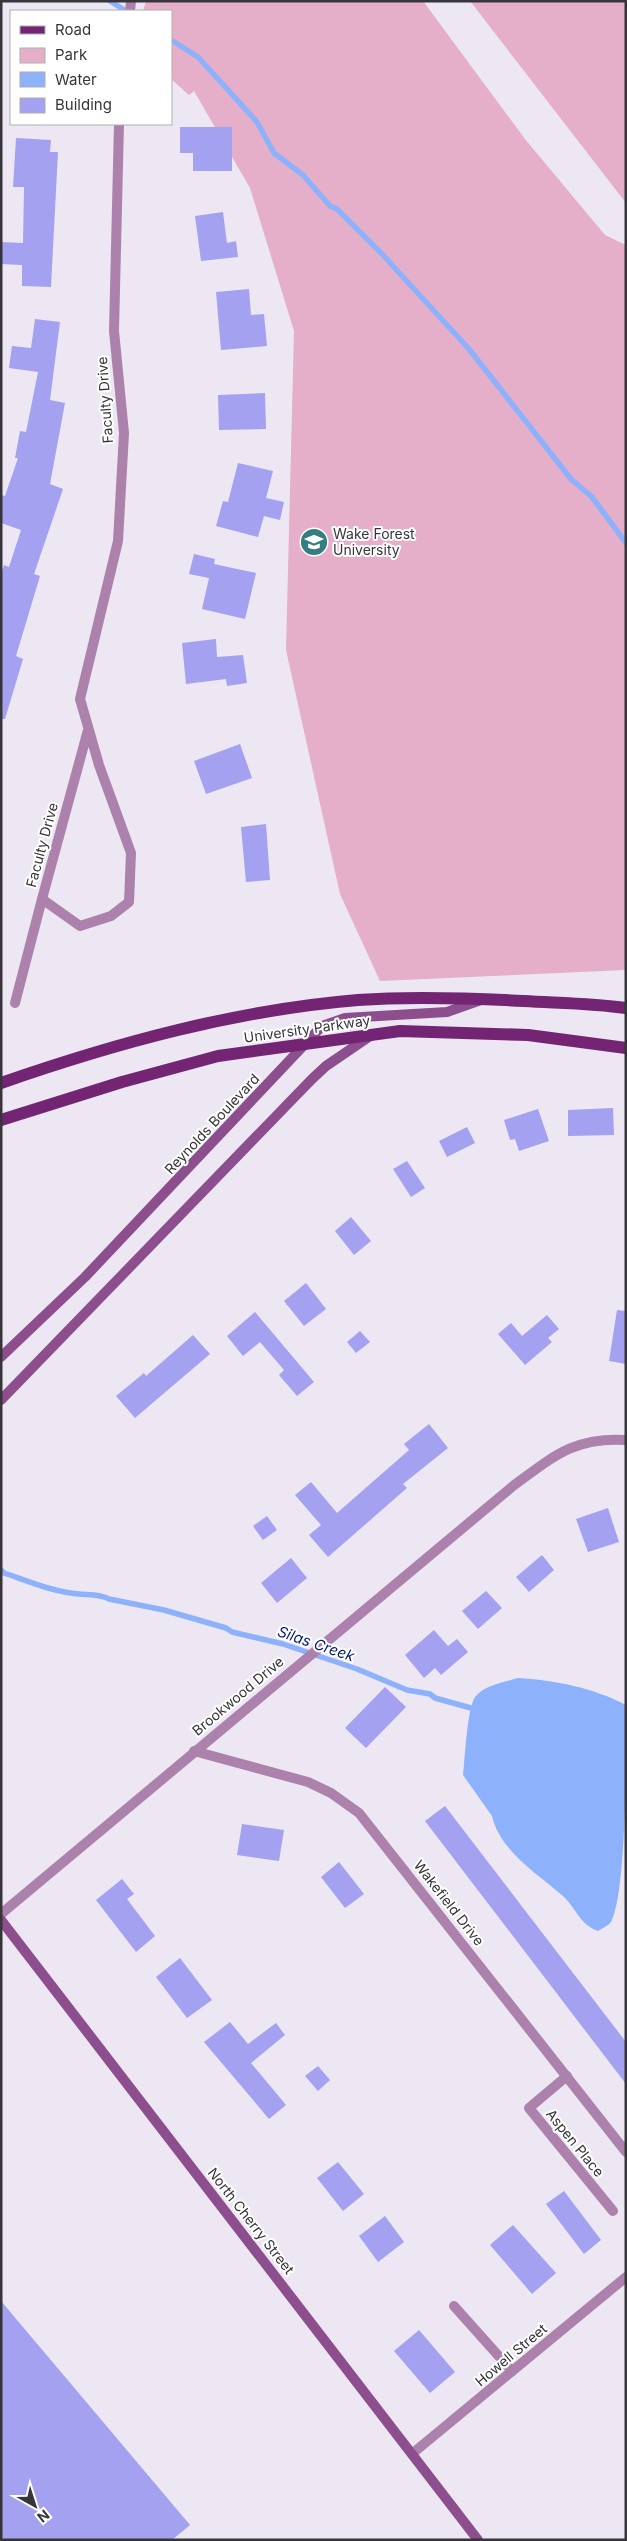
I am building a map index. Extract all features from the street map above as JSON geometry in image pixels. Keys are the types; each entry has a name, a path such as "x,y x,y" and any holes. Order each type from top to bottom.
{"main road":[{"name":"University Parkway","path":"1,1083 96,1052 151,1037 275,1011 321,1004 388,998 484,999 626,1008"},
{"name":"Reynolds Boulevard","path":"1,1357 86,1277 322,1026 337,1020 404,1013 447,1012 484,999"},
{"name":"University Parkway","path":"1,1120 122,1082 218,1056 400,1031 528,1035 626,1048"},
{"path":"1,1400 312,1078 371,1035"},
{"name":"North Cherry Street","path":"1,1920 413,2453 478,2540"}],"street":[{"name":"Faculty Drive","path":"88,730 42,899 80,926 111,916 129,902 131,853 99,765 80,699 118,541 123,443 114,332 119,125"},
{"path":"15,1003 42,899"},
{"name":"Brookwood Drive","path":"1,1914 447,1540 561,1451 594,1441 626,1440"},
{"name":"Wakefield Drive","path":"194,1752 308,1782 331,1793 360,1813 626,2152"},
{"name":"Aspen Place","path":"567,2076 529,2108 613,2211"},
{"name":"Howell Street","path":"413,2453 626,2277"},
{"path":"454,2306 512,2371"}],"green space":[{"path":"146,1 423,1 525,139 605,235 626,245 626,970 380,981 340,894 286,650 294,331 250,188 194,91 189,95 172,80 172,10 143,10"},
{"path":"470,1 626,1 626,203"}],"water":[{"path":"518,1678 574,1686 601,1694 626,1705 623,1852 620,1882 611,1922 598,1931 587,1925 563,1896 511,1851 496,1829 492,1816 463,1775 468,1723 475,1697 489,1687"}],"building":[{"path":"180,127 232,127 232,171 193,171 193,153 180,153"},
{"path":"16,138 51,140 50,152 58,152 51,287 22,286 22,265 1,264 1,242 23,243 24,187 13,187"},
{"path":"223,212 227,243 236,241 238,257 201,261 195,216"},
{"path":"249,289 251,315 264,314 267,346 221,350 216,292"},
{"path":"35,319 60,322 50,400 65,403 50,484 63,489 34,574 40,576 16,656 23,659 5,719 1,719 1,575 4,565 9,567 21,530 1,523 1,495 5,496 18,458 15,458 20,431 26,432 38,372 9,368 12,346 31,348"},
{"path":"265,393 266,429 219,430 218,395"},
{"path":"238,463 273,471 266,498 284,502 280,520 264,516 258,537 216,526 223,501 228,502"},
{"path":"194,554 215,559 214,564 256,573 245,619 202,609 209,578 189,574"},
{"path":"216,639 217,657 243,655 247,683 227,686 226,679 186,684 182,643"},
{"path":"240,744 252,778 206,794 194,761"},
{"path":"266,824 270,880 246,882 241,827"},
{"path":"613,1108 614,1135 568,1136 568,1110"},
{"path":"538,1109 549,1141 519,1151 515,1139 510,1140 504,1120"},
{"path":"467,1127 475,1143 447,1157 439,1141"},
{"path":"407,1161 425,1188 411,1197 393,1169"},
{"path":"351,1217 371,1241 354,1255 335,1231"},
{"path":"306,1283 326,1309 304,1326 284,1301"},
{"path":"617,1310 626,1311 626,1364 609,1361"},
{"path":"255,1312 314,1382 297,1396 279,1375 284,1370 260,1342 243,1356 227,1336"},
{"path":"547,1315 559,1329 548,1338 552,1342 525,1365 498,1334 511,1323 522,1336"},
{"path":"360,1331 370,1342 356,1353 347,1342"},
{"path":"193,1335 210,1354 135,1418 116,1396 144,1373 146,1376"},
{"path":"429,1424 448,1448 403,1484 407,1488 328,1557 309,1535 321,1525 295,1495 311,1482 337,1513 409,1450 404,1444"},
{"path":"608,1508 619,1542 588,1552 576,1519"},
{"path":"267,1516 277,1530 263,1540 253,1526"},
{"path":"542,1555 554,1570 529,1592 516,1577"},
{"path":"291,1558 307,1578 277,1603 261,1583"},
{"path":"486,1591 502,1608 478,1629 462,1611"},
{"path":"434,1630 448,1646 457,1639 468,1652 441,1675 435,1668 424,1678 405,1655"},
{"path":"385,1687 406,1707 366,1748 345,1728"},
{"path":"445,1806 626,2042 626,2084 425,1821"},
{"path":"242,1824 284,1830 279,1861 237,1855"},
{"path":"339,1862 364,1894 345,1908 321,1877"},
{"path":"122,1879 134,1894 127,1899 155,1936 136,1952 96,1900"},
{"path":"180,1958 212,2000 187,2018 156,1977"},
{"path":"230,2022 248,2044 276,2023 285,2035 251,2063 286,2105 269,2119 204,2042"},
{"path":"318,2066 330,2080 318,2091 305,2076"},
{"path":"338,2162 364,2194 343,2211 317,2178"},
{"path":"564,2191 601,2240 584,2254 546,2204"},
{"path":"385,2216 404,2242 378,2262 359,2236"},
{"path":"513,2225 556,2273 532,2294 490,2245"},
{"path":"1,2301 190,2525 172,2540 1,2540"},
{"path":"419,2330 455,2372 430,2393 394,2351"}],"waterway":[{"path":"110,1 124,10"},
{"path":"172,41 198,57 257,122 274,153 303,175 330,206 337,209 381,253 469,349 571,479 592,497 626,543"},
{"name":"Silas Creek","path":"1,1570 4,1573 50,1589 69,1593 98,1595 164,1610 226,1628 232,1632 283,1644 357,1669 407,1690 430,1694 435,1698 478,1710"}],"place":[{"name":"Wake Forest University","path":"314,542"}]}
